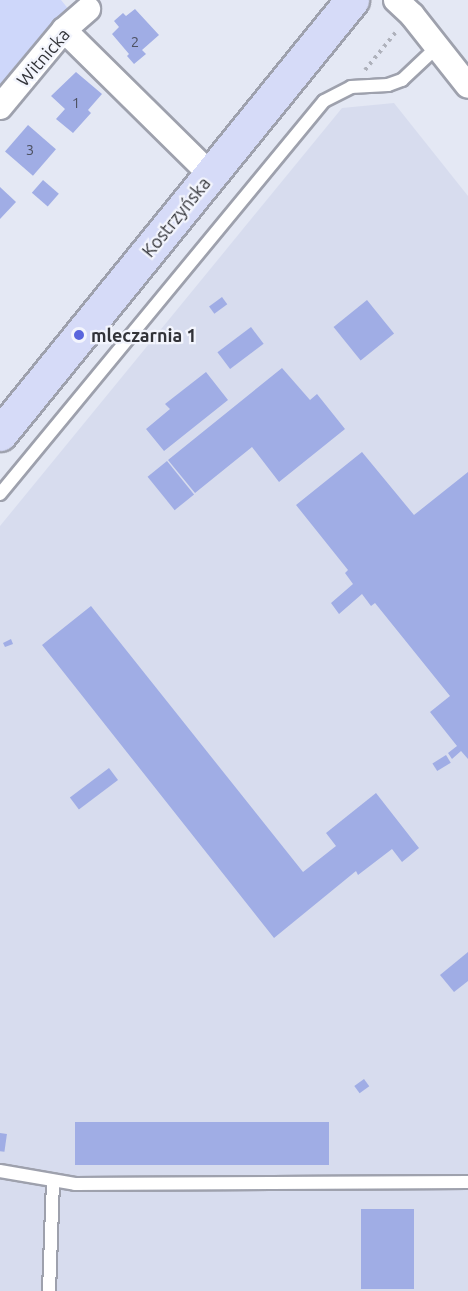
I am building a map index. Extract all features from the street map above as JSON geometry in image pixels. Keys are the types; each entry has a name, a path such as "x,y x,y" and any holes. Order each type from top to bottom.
{"main road":[{"name":"Kostrzyńska","path":"0,434 352,0"}],"street":[{"path":"396,0 437,46 468,86"},
{"name":"Witnicka","path":"0,107 64,30 88,9"},
{"path":"64,30 210,174"}],"lane":[{"path":"0,494 324,101 351,87 388,85 402,80 437,46"},
{"path":"0,1171 75,1184 468,1182"},
{"path":"49,1291 53,1181"}],"path":[{"path":"351,87 401,27"}],"shaded area":[{"path":"0,0 61,0 74,16 0,97"},
{"path":"394,103 468,196 468,1291 0,1291 0,526 342,108"}],"building":[{"path":"135,9 159,35 142,50 146,54 134,64 127,56 129,54 112,34 119,27 114,21 123,13 126,16"},
{"path":"76,72 102,94 88,110 91,113 73,133 56,119 65,109 51,96"},
{"path":"28,125 56,149 33,176 5,151"},
{"path":"43,180 59,194 48,207 32,193"},
{"path":"0,187 16,202 0,219"},
{"path":"222,297 227,304 214,314 209,306"},
{"path":"367,300 394,333 361,360 334,327"},
{"path":"251,327 264,344 230,369 217,352"},
{"path":"282,368 310,400 317,394 345,429 279,482 252,447 195,493 168,460"},
{"path":"206,372 228,400 164,451 146,429 170,409 165,404"},
{"path":"362,452 414,515 468,472 468,759 461,751 452,759 448,753 457,746 430,712 450,696 375,603 371,606 362,594 339,614 331,603 353,584 345,573 348,570 296,505"},
{"path":"167,461 194,494 175,510 148,477"},
{"path":"91,606 303,872 336,846 326,833 376,793 419,848 402,862 392,849 358,875 356,871 274,938 42,645"},
{"path":"11,639 13,644 5,647 3,643"},
{"path":"446,755 451,763 437,771 432,763"},
{"path":"109,768 118,780 79,809 70,797"},
{"path":"468,952 468,981 454,992 440,975"},
{"path":"364,1079 369,1086 360,1093 354,1086"},
{"path":"75,1122 329,1122 329,1165 75,1165"},
{"path":"0,1133 7,1134 4,1152 0,1151"},
{"path":"361,1209 414,1209 414,1289 361,1289"}],"place":[{"name":"mleczarnia 1","path":"79,335"}]}
